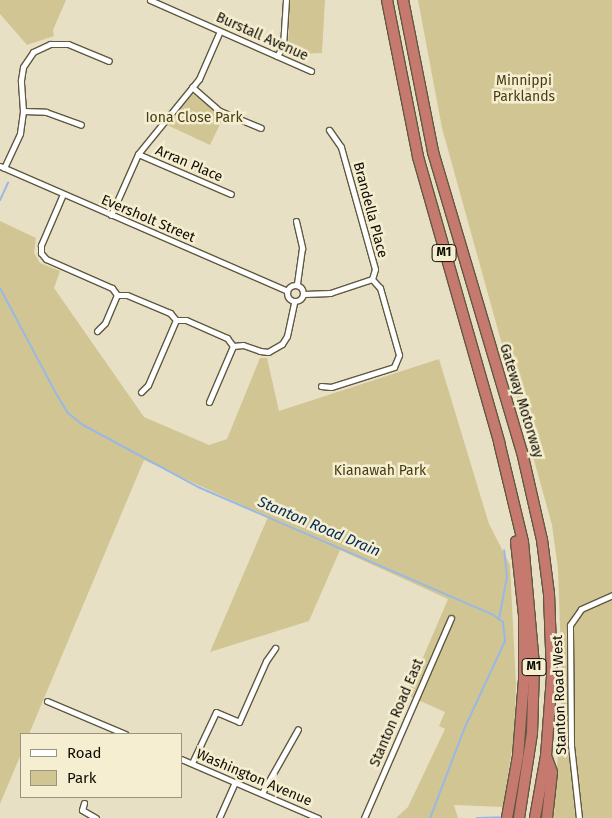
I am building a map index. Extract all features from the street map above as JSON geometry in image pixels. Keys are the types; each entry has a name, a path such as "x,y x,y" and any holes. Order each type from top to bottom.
{"highway":[{"name":"M1","path":"387,0 418,157 514,503 527,566 534,666 532,733 520,818"},
{"name":"Gateway Motorway","path":"404,0 436,161 536,507 547,572 552,646 546,756 535,818"},
{"path":"507,818 518,756 524,680 524,615 512,513 514,503"},
{"path":"546,756 552,772 546,818"}],"street":[{"name":"Burstall Avenue","path":"150,0 311,71"},
{"path":"277,56 283,46 286,0"},
{"path":"111,215 138,154 204,70 220,31"},
{"path":"2,167 20,133 23,111 21,80 24,67 32,52 41,46 68,44 108,61"},
{"path":"192,87 220,111 261,128"},
{"path":"23,111 46,112 81,125"},
{"name":"Brandella Place","path":"321,386 331,387 394,367 398,362 399,355 380,288 372,279 375,269 341,147 329,130"},
{"name":"Arran Place","path":"138,154 231,194"},
{"name":"Eversholt Street","path":"2,167 287,291"},
{"path":"63,194 41,245 42,253 46,259 112,288 117,295"},
{"path":"296,221 302,248 297,284"},
{"path":"304,294 330,293 372,279"},
{"path":"233,346 243,345 260,351 276,349 287,336 294,302 287,291 290,286 297,284 303,288 304,294 300,300 294,302"},
{"path":"117,295 127,294 170,313 176,320 186,320 227,338 233,346"},
{"path":"97,331 105,323 117,295"},
{"path":"141,392 148,385 176,320"},
{"path":"209,402 233,346"},
{"name":"Stanton Road West","path":"579,818 571,745 570,626 581,609 612,595"},
{"name":"Stanton Road East","path":"364,818 451,618"},
{"path":"192,763 216,712 239,722 266,661 275,648"},
{"path":"47,701 123,733"},
{"path":"262,793 298,729"},
{"name":"Washington Avenue","path":"182,759 318,818"},
{"path":"219,818 235,782"},
{"path":"84,803 82,810 96,818"}],"green space":[{"path":"0,0 66,0 53,30 54,36 27,45 0,14"},
{"path":"290,0 325,0 322,53 297,54 288,47"},
{"name":"Minnippi Parklands","path":"418,0 612,0 612,818 554,818 562,684 558,569 552,525 442,128"},
{"name":"Iona Close Park","path":"192,93 224,116 210,145 165,124"},
{"name":"Kianawah Park","path":"0,221 36,238 34,253 40,263 60,271 54,288 144,417 209,445 227,439 260,358 267,358 279,411 439,359 489,524 510,565 516,685 514,736 503,807 454,805 458,818 396,818 408,807 445,729 439,726 445,712 407,695 448,599 340,550 309,621 210,652 268,517 144,460 29,733 20,733 20,756 0,804"}],"waterway":[{"name":"Stanton Road Drain","path":"0,200 8,183"},
{"name":"Stanton Road Drain","path":"0,288 58,397 68,413 83,425 198,487 492,614 503,622 505,641 465,727 430,818"},
{"path":"499,619 507,577 504,550"},
{"name":"Stanton Road Drain","path":"477,818 500,817"}]}
